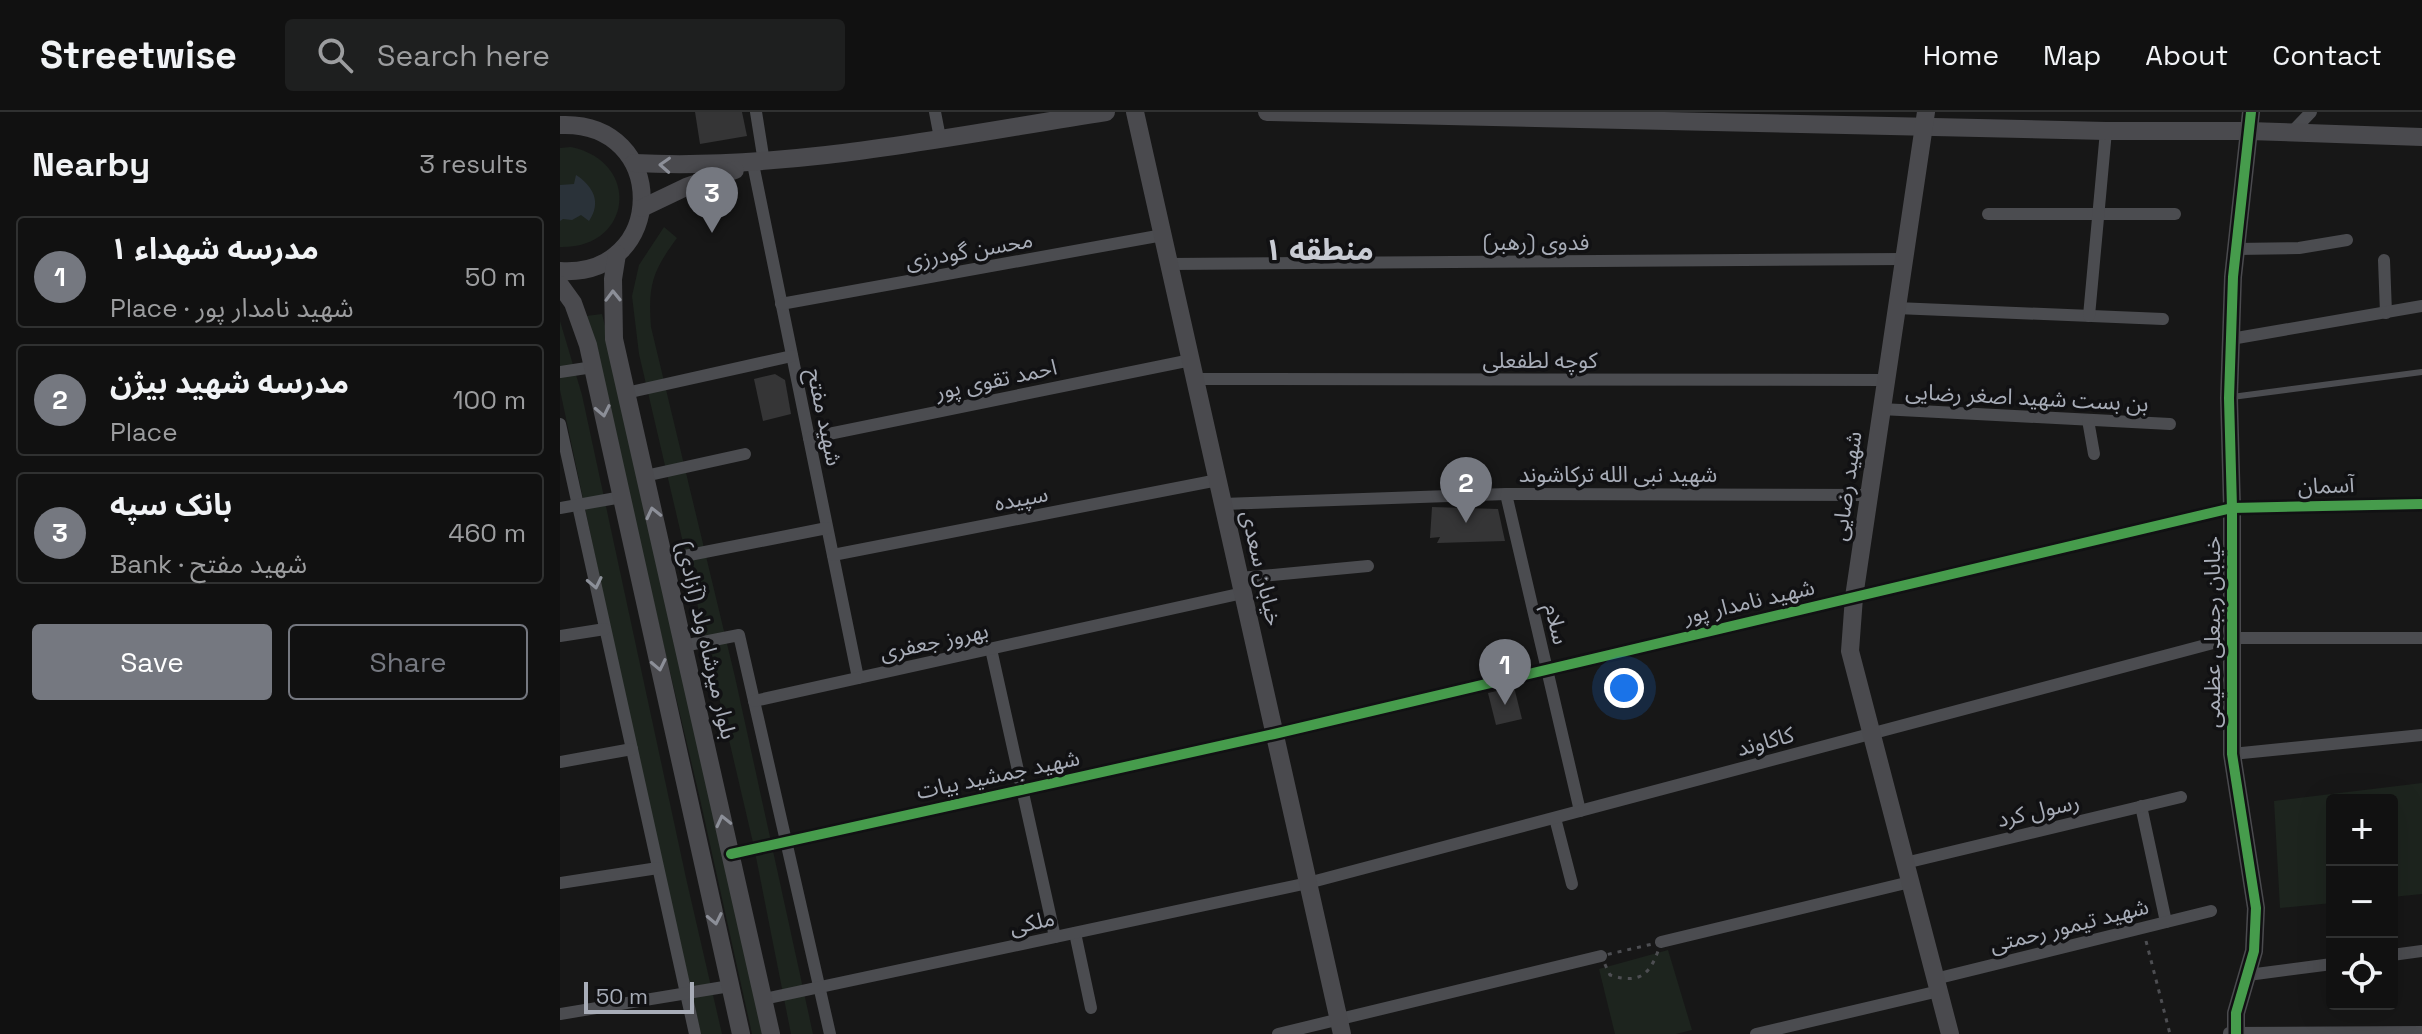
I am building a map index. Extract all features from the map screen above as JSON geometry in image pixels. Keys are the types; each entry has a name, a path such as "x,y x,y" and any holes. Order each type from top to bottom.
{"main road":[{"path":"634,163 759,163 1106,112"},
{"path":"1267,112 1924,119 2106,131 2249,131 2422,137"},
{"name":"خیابان رجبعلی عظیمی","path":"2233,1033 2254,951 2256,908 2232,754 2229,398 2236,249 2251,112"},
{"name":"خیابان سعدی","path":"1134,114 1340,1027"},
{"name":"شهید رضایی","path":"1924,119 1854,597 1850,651 1950,1034"},
{"path":"560,271 591,268 617,254 633,233 642,208 642,185 634,163 623,148 609,136 568,121"},
{"path":"642,208 686,187 759,163"},
{"name":"بلوار میرشاه ولد (آزادی)","path":"617,254 613,279 614,339 771,1034"},
{"path":"560,285 573,303 588,345 741,1034"}],"street":[{"name":"شهید مفتح","path":"756,112 759,163 781,304 858,678"},
{"path":"935,112 940,138"},
{"path":"2291,133 2311,112"},
{"path":"2089,316 2106,131"},
{"path":"1988,214 2175,214"},
{"name":"محسن گودرزی","path":"781,304 1163,235"},
{"path":"2236,249 2299,248 2347,240"},
{"name":"فدوی (رهبر)","path":"1169,264 1903,259"},
{"path":"2384,260 2386,313"},
{"path":"2231,339 2422,306"},
{"path":"1896,308 2163,319"},
{"path":"626,393 792,356"},
{"name":"احمد تقوی پور","path":"809,438 1191,360"},
{"path":"560,372 593,367"},
{"name":"کوچه لطفعلی","path":"1195,379 1886,380"},
{"name":"بن بست شهید اصغر رضایی","path":"1881,409 2170,424"},
{"path":"2088,420 2094,454"},
{"path":"560,424 695,1034"},
{"path":"645,476 745,454"},
{"name":"سپیده","path":"833,555 1218,480"},
{"name":"شهید نبی الله ترکاشوند","path":"1223,504 1506,494 1869,495"},
{"name":"سلام","path":"1506,494 1580,811"},
{"path":"560,508 622,497"},
{"name":"آسمان","path":"2232,508 2422,504"},
{"name":"شهید نامدار پور","path":"1274,734 2232,508"},
{"path":"664,560 827,528"},
{"name":"بهروز جعفری","path":"754,701 991,649 1241,586 1368,566"},
{"path":"560,636 605,629"},
{"path":"683,646 739,635 830,1034"},
{"name":"کاکاوند","path":"1308,883 2232,638 2422,638"},
{"path":"991,649 1055,937"},
{"name":"شهید جمشید بیات","path":"731,854 1274,734"},
{"path":"2232,754 2422,735"},
{"path":"560,762 632,749"},
{"name":"رسول کرد","path":"1905,863 2181,797"},
{"path":"2141,806 2166,922"},
{"path":"1555,818 1572,884"},
{"path":"560,883 658,868"},
{"path":"1661,942 1910,882"},
{"name":"ملکی","path":"764,999 1308,883"},
{"name":"شهید تیمور رحمتی","path":"1756,1034 2211,911"},
{"path":"1075,933 1091,1008"},
{"path":"2398,954 2422,951"},
{"path":"1278,1034 1340,1027 1601,956"},
{"path":"2248,975 2326,965"},
{"path":"560,1014 730,986"},
{"path":"2233,1033 2422,1032"}],"lane":[{"path":"2229,398 2422,372"}],"path":[{"path":"2143,928 2170,1034"},
{"path":"1661,942 1654,963 1644,975 1635,978 1625,980 1610,975 1601,956 1661,942"}],"shaded area":[{"path":"571,147 594,156 609,169 618,186 619,203 614,220 602,234 584,244 560,247 560,148"},
{"path":"576,175 594,195 593,214 589,221 581,215 560,221 560,185 574,184"},
{"path":"664,227 677,238 662,260 651,289 651,327 735,677 813,1034 791,1034 754,847 639,354 632,296 639,265"},
{"path":"602,314 765,1034 752,1034 586,316"},
{"path":"560,321 582,395 722,1034 701,1034 560,390"},
{"path":"2422,783 2422,894 2398,896 2398,794 2332,794"},
{"path":"2326,795 2326,904 2280,908 2274,801"},
{"path":"1668,950 1692,1030 1676,1034 1615,1034 1599,969"}],"building":[{"path":"695,112 742,112 747,136 700,144"},
{"path":"775,374 785,380 791,414 763,421 754,379"},
{"path":"1432,507 1498,509 1505,541 1437,543 1440,537 1430,538"},
{"path":"1514,687 1522,719 1496,725 1488,693"}],"cycle path":[{"path":"2236,1034 2236,1013 2254,951 2256,908 2232,754 2229,398 2233,277 2251,112"},
{"path":"731,854 1274,734 2232,508 2422,504"}],"place":[{"name":"بانک سپه","path":"712,233"},
{"name":"مدرسه شهید بیژن","path":"1466,523"},
{"name":"مدرسه شهداء ۱","path":"1505,705"}],"district":[{"name":"منطقه ۱","path":"1319,250"}]}
